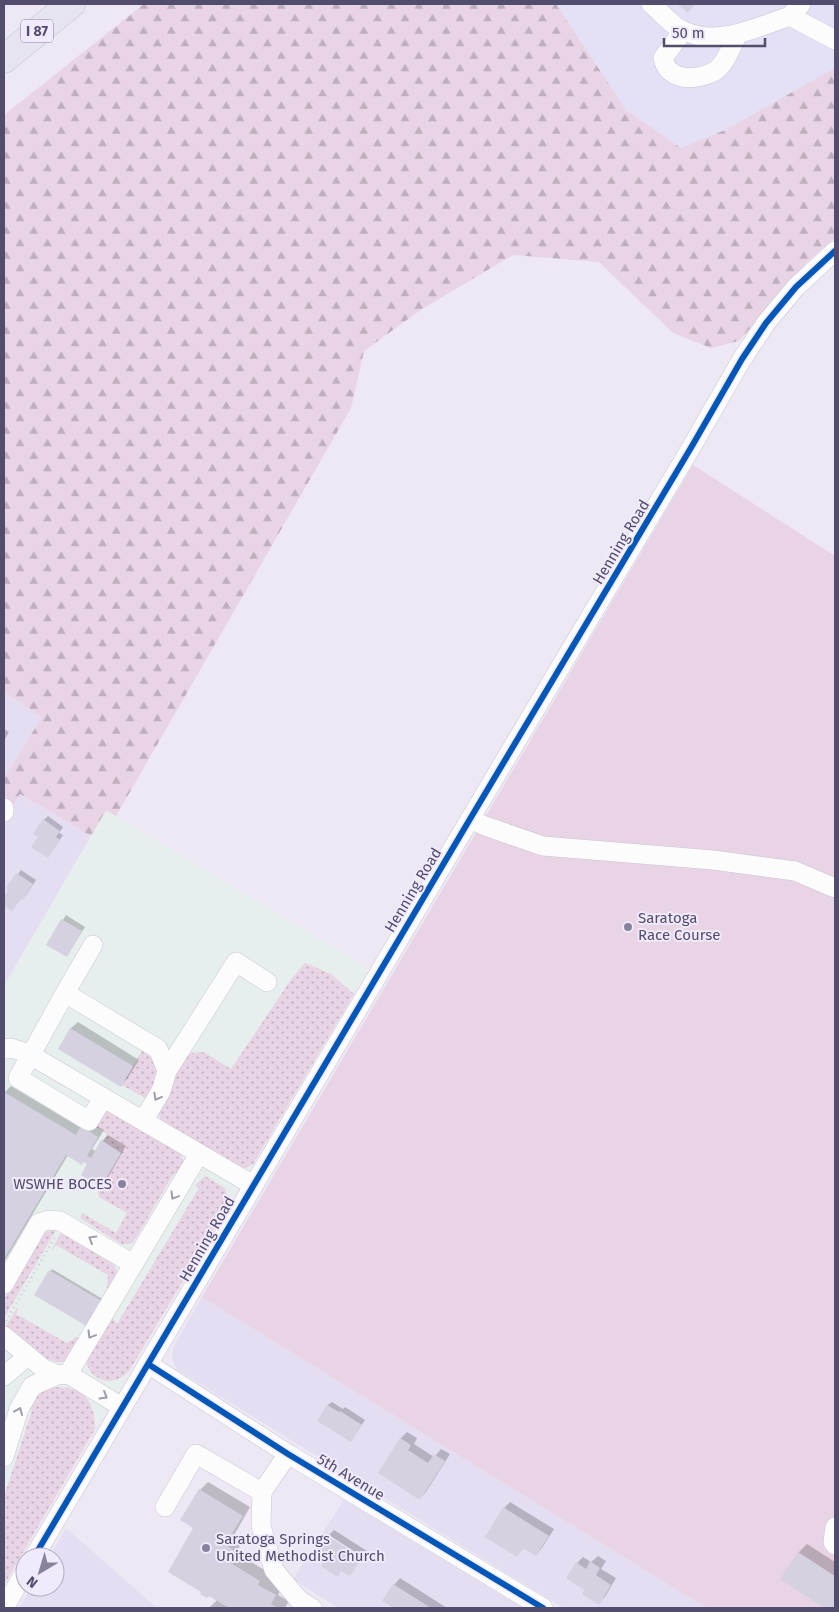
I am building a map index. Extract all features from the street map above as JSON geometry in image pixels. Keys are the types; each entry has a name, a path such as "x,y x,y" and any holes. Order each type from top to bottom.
{"highway":[{"name":"I 87","path":"4,59 71,4"}],"street":[{"path":"650,4 683,31 708,37 738,34 795,10 835,40"},
{"path":"683,31 662,58 664,66 672,73 683,78 715,71 722,63 738,34"},
{"name":"Henning Road","path":"40,1547 742,359 766,323 796,287 835,252"},
{"path":"470,819 543,846 713,860 795,871 835,888"},
{"path":"93,945 18,1078 89,1120 103,1098"},
{"path":"143,1121 160,1091 167,1071 236,962 267,982"},
{"path":"65,994 158,1049 167,1071"},
{"path":"4,1049 19,1050 30,1056 253,1186"},
{"path":"4,1457 19,1409 32,1386 62,1375 134,1264 199,1154"},
{"path":"4,1284 39,1224 48,1220 60,1221 134,1264"},
{"path":"4,1330 28,1356 44,1369 62,1375 122,1407"},
{"path":"4,1376 28,1356"},
{"name":"5th Avenue","path":"148,1364 288,1454 543,1608"},
{"path":"165,1507 196,1454 262,1492"},
{"path":"288,1454 262,1492 261,1526 274,1570 299,1600 312,1608"},
{"path":"835,1527 833,1542 835,1545"},
{"path":"4,1608 15,1589"}],"path":[{"path":"4,1330 59,1231"}],"shaded area":[{"path":"556,4 835,4 835,68 725,130 681,148 626,110"},
{"path":"4,692 42,717 4,778"},
{"path":"19,794 91,836 4,986 4,820"},
{"name":"WSWHE BOCES","path":"106,810 369,969 27,1547 15,1547 15,1567 4,1586 4,986"},
{"path":"202,1297 707,1608 563,1608 176,1369 172,1358 173,1348"},
{"path":"344,1500 523,1608 338,1608 293,1579"},
{"path":"66,1528 157,1608 19,1608 26,1597 65,1597 65,1547 55,1547"}],"green space":[{"path":"144,4 556,4 626,110 681,148 725,130 835,68 835,238 809,260 739,341 711,348 673,333 599,262 513,255 422,309 364,351 351,408 116,816 106,810 91,836 20,794 9,811 4,794 4,778 42,717 4,692 4,115"},
{"name":"Saratoga Race Course","path":"693,465 835,556 835,1608 707,1608 202,1297"},
{"path":"305,963 331,974 354,994 253,1164 245,1168 235,1168 162,1124 159,1113 160,1107 176,1072 191,1053 204,1052 231,1069 292,978"},
{"path":"142,1051 150,1054 155,1059 157,1065 154,1087 148,1100 122,1085"},
{"path":"107,1106 178,1150 184,1161 179,1175 174,1173 136,1238 128,1244 121,1244 80,1218 82,1213 116,1233 127,1213 99,1197 98,1191 121,1153 103,1142 107,1134 95,1126"},
{"path":"205,1176 225,1188 229,1204 129,1371 111,1381 93,1375 86,1362 110,1315 117,1324 199,1188 195,1185"},
{"path":"56,1230 4,1318 4,1299 40,1237 45,1232"},
{"path":"61,1233 113,1264 117,1273 116,1280 110,1289 107,1288 108,1275 56,1245 52,1249"},
{"path":"17,1308 16,1314 67,1343 76,1337 80,1339 69,1357 64,1361 58,1362 42,1356 6,1326"},
{"path":"56,1387 81,1393 93,1411 95,1429 26,1547 15,1547 15,1566 4,1585 4,1497 32,1410 27,1408 33,1400 47,1390"}],"building":[{"path":"677,4 695,4 688,13"},
{"path":"43,819 60,831 56,837 60,840 48,858 31,847 38,837 33,834"},
{"path":"16,873 33,884 23,900 21,898 12,911 4,906 4,897 8,890 6,888"},
{"path":"61,919 82,931 67,957 46,945"},
{"path":"70,1028 133,1066 121,1087 58,1049"},
{"path":"4,1092 76,1135 81,1126 98,1137 87,1156 91,1158 101,1140 121,1153 101,1187 81,1175 87,1164 83,1162 82,1165 66,1155 4,1259"},
{"path":"49,1270 105,1303 90,1328 34,1295"},
{"path":"327,1405 362,1425 351,1442 317,1421"},
{"path":"400,1438 411,1445 408,1450 428,1463 434,1454 445,1461 420,1500 378,1473"},
{"name":"Saratoga Springs United Methodist Church","path":"199,1489 243,1516 225,1545 235,1551 229,1562 260,1581 258,1585 276,1595 271,1604 278,1608 229,1608 209,1596 207,1598 200,1594 201,1592 168,1572 193,1528 180,1520"},
{"path":"503,1507 549,1536 536,1556 523,1548 517,1557 485,1537"},
{"path":"327,1536 362,1558 350,1576 341,1571 338,1577 321,1566 325,1560 315,1554"},
{"path":"798,1552 835,1576 835,1608 824,1608 780,1579"},
{"path":"590,1561 600,1568 596,1575 611,1585 599,1605 582,1594 584,1590 566,1578 576,1562 586,1569"},
{"path":"393,1584 431,1608 394,1608 382,1601"}],"cycle path":[{"path":"40,1547 742,359 766,323 796,287 835,251"},
{"path":"148,1364 288,1454 543,1608"}],"place":[{"name":"Saratoga Race Course","path":"628,927"},
{"name":"WSWHE BOCES","path":"122,1184"},
{"name":"Saratoga Springs United Methodist Church","path":"206,1548"}]}
